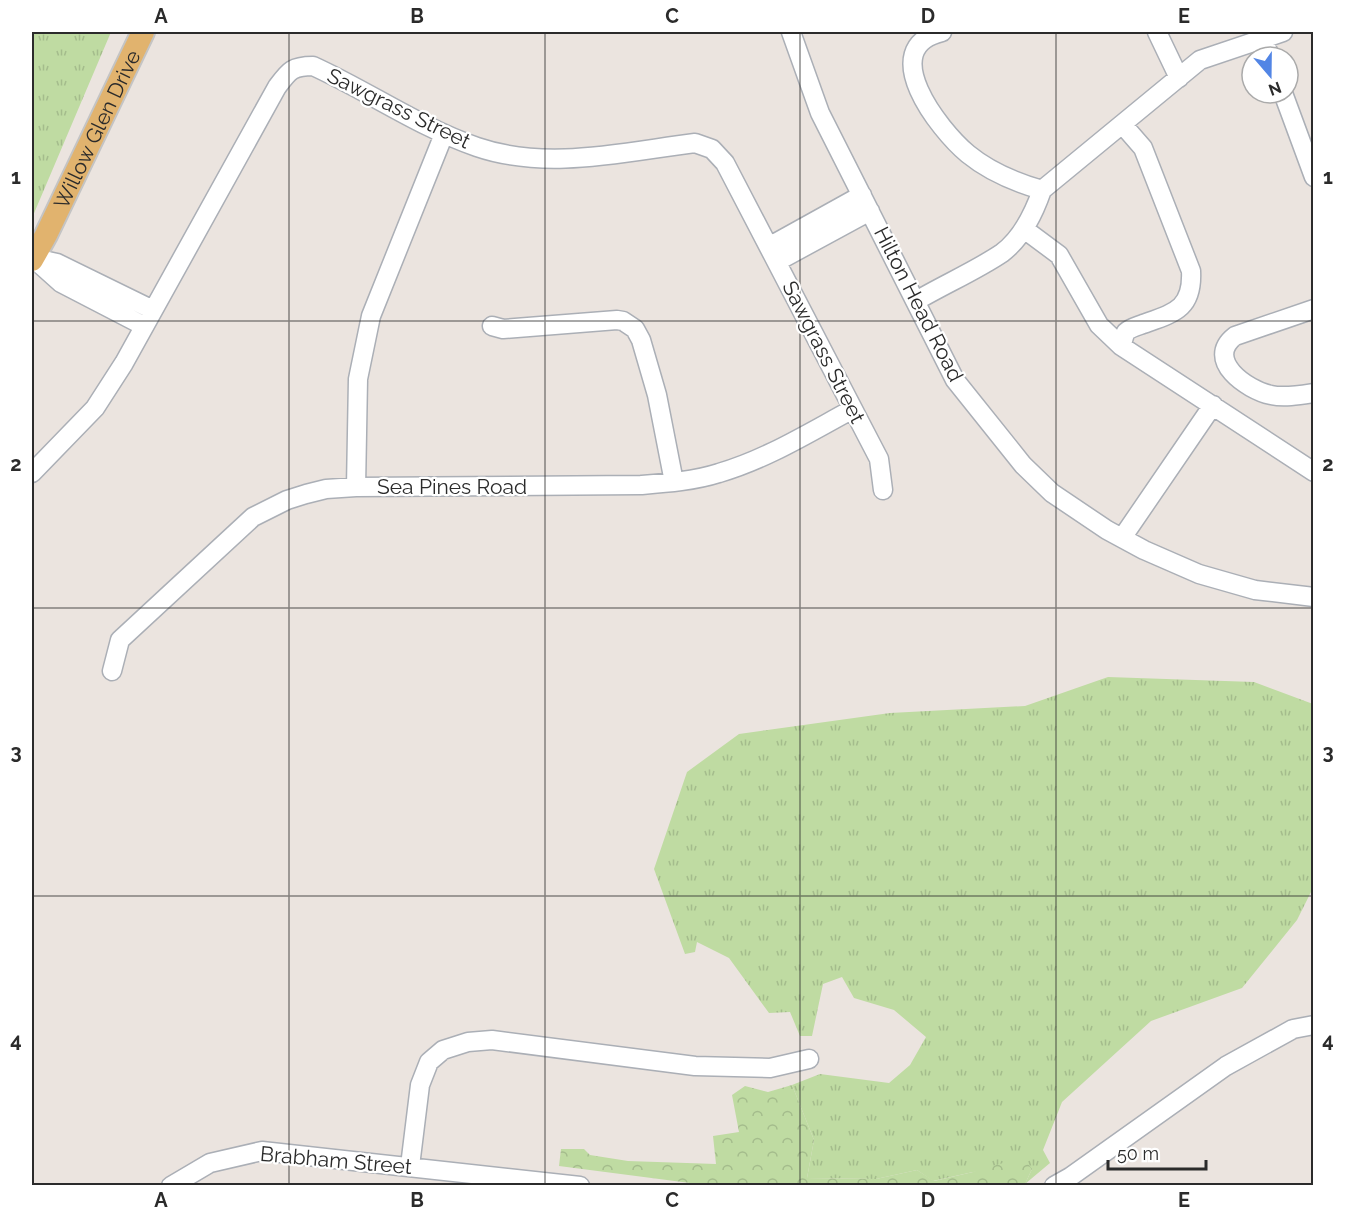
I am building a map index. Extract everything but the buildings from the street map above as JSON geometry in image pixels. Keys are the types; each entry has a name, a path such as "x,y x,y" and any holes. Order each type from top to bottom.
{"main road":[{"name":"Willow Glen Drive","path":"32,258 46,235 144,32"}],"street":[{"name":"Hilton Head Road","path":"791,32 820,113 955,380 1023,465 1052,493 1122,538 1199,574 1255,590 1314,597"},
{"path":"942,32 930,34 917,46 912,60 913,75 938,121 967,153 1009,180 1042,190"},
{"path":"1157,32 1179,78"},
{"path":"916,301 1002,252 1024,229 1042,190 1200,60 1258,37 1282,32"},
{"name":"Sawgrass Street","path":"32,473 95,408 124,363 277,87 291,69 313,66 444,134 488,150 542,159 578,158 695,143 712,149 725,162 854,409 879,459 883,490"},
{"path":"1287,105 1314,177"},
{"path":"1121,346 1126,333 1132,328 1170,314 1181,307 1192,289 1191,271 1143,148 1123,125"},
{"path":"356,487 358,379 372,316 444,134"},
{"path":"774,254 866,203"},
{"path":"1024,229 1059,255 1099,325 1121,346 1314,472"},
{"path":"32,258 57,263 148,318"},
{"path":"1314,309 1235,336 1226,344 1223,352 1226,364 1240,380 1257,389 1272,395 1314,393"},
{"path":"492,326 503,329 617,320 635,328 641,340 657,395 674,482"},
{"path":"1122,538 1213,405"},
{"name":"Sea Pines Road","path":"112,671 120,640 253,518 269,508 306,494 326,489 356,487 641,485 674,482 719,473 777,450 854,409"},
{"path":"1054,1185 1070,1177 1226,1066 1293,1029 1314,1025"},
{"path":"410,1166 420,1085 429,1062 442,1050 468,1042 492,1040 695,1066 770,1068 809,1059"},
{"name":"Brabham Street","path":"171,1185 210,1163 262,1151 580,1185"}],"green space":[{"path":"32,32 111,32 32,218"},
{"path":"1108,677 1254,682 1313,704 1313,888 1297,920 1242,988 1151,1021 1062,1102 1043,1150 1050,1163 1025,1184 1032,1169 973,1172 933,1181 917,1170 876,1179 807,1178 814,1140 792,1085 820,1074 889,1083 910,1065 926,1037 894,1010 854,998 842,977 823,984 812,1036 800,1036 790,1012 769,1013 729,958 697,942 695,952 685,954 654,869 687,772 739,734 890,713 1025,706"},
{"path":"792,1085 814,1140 807,1178 876,1179 917,1170 934,1181 1023,1157 1032,1169 1025,1184 1018,1186 713,1186 559,1166 561,1149 584,1149 590,1155 628,1161 716,1164 713,1136 739,1132 732,1095 745,1086 768,1092"}]}
